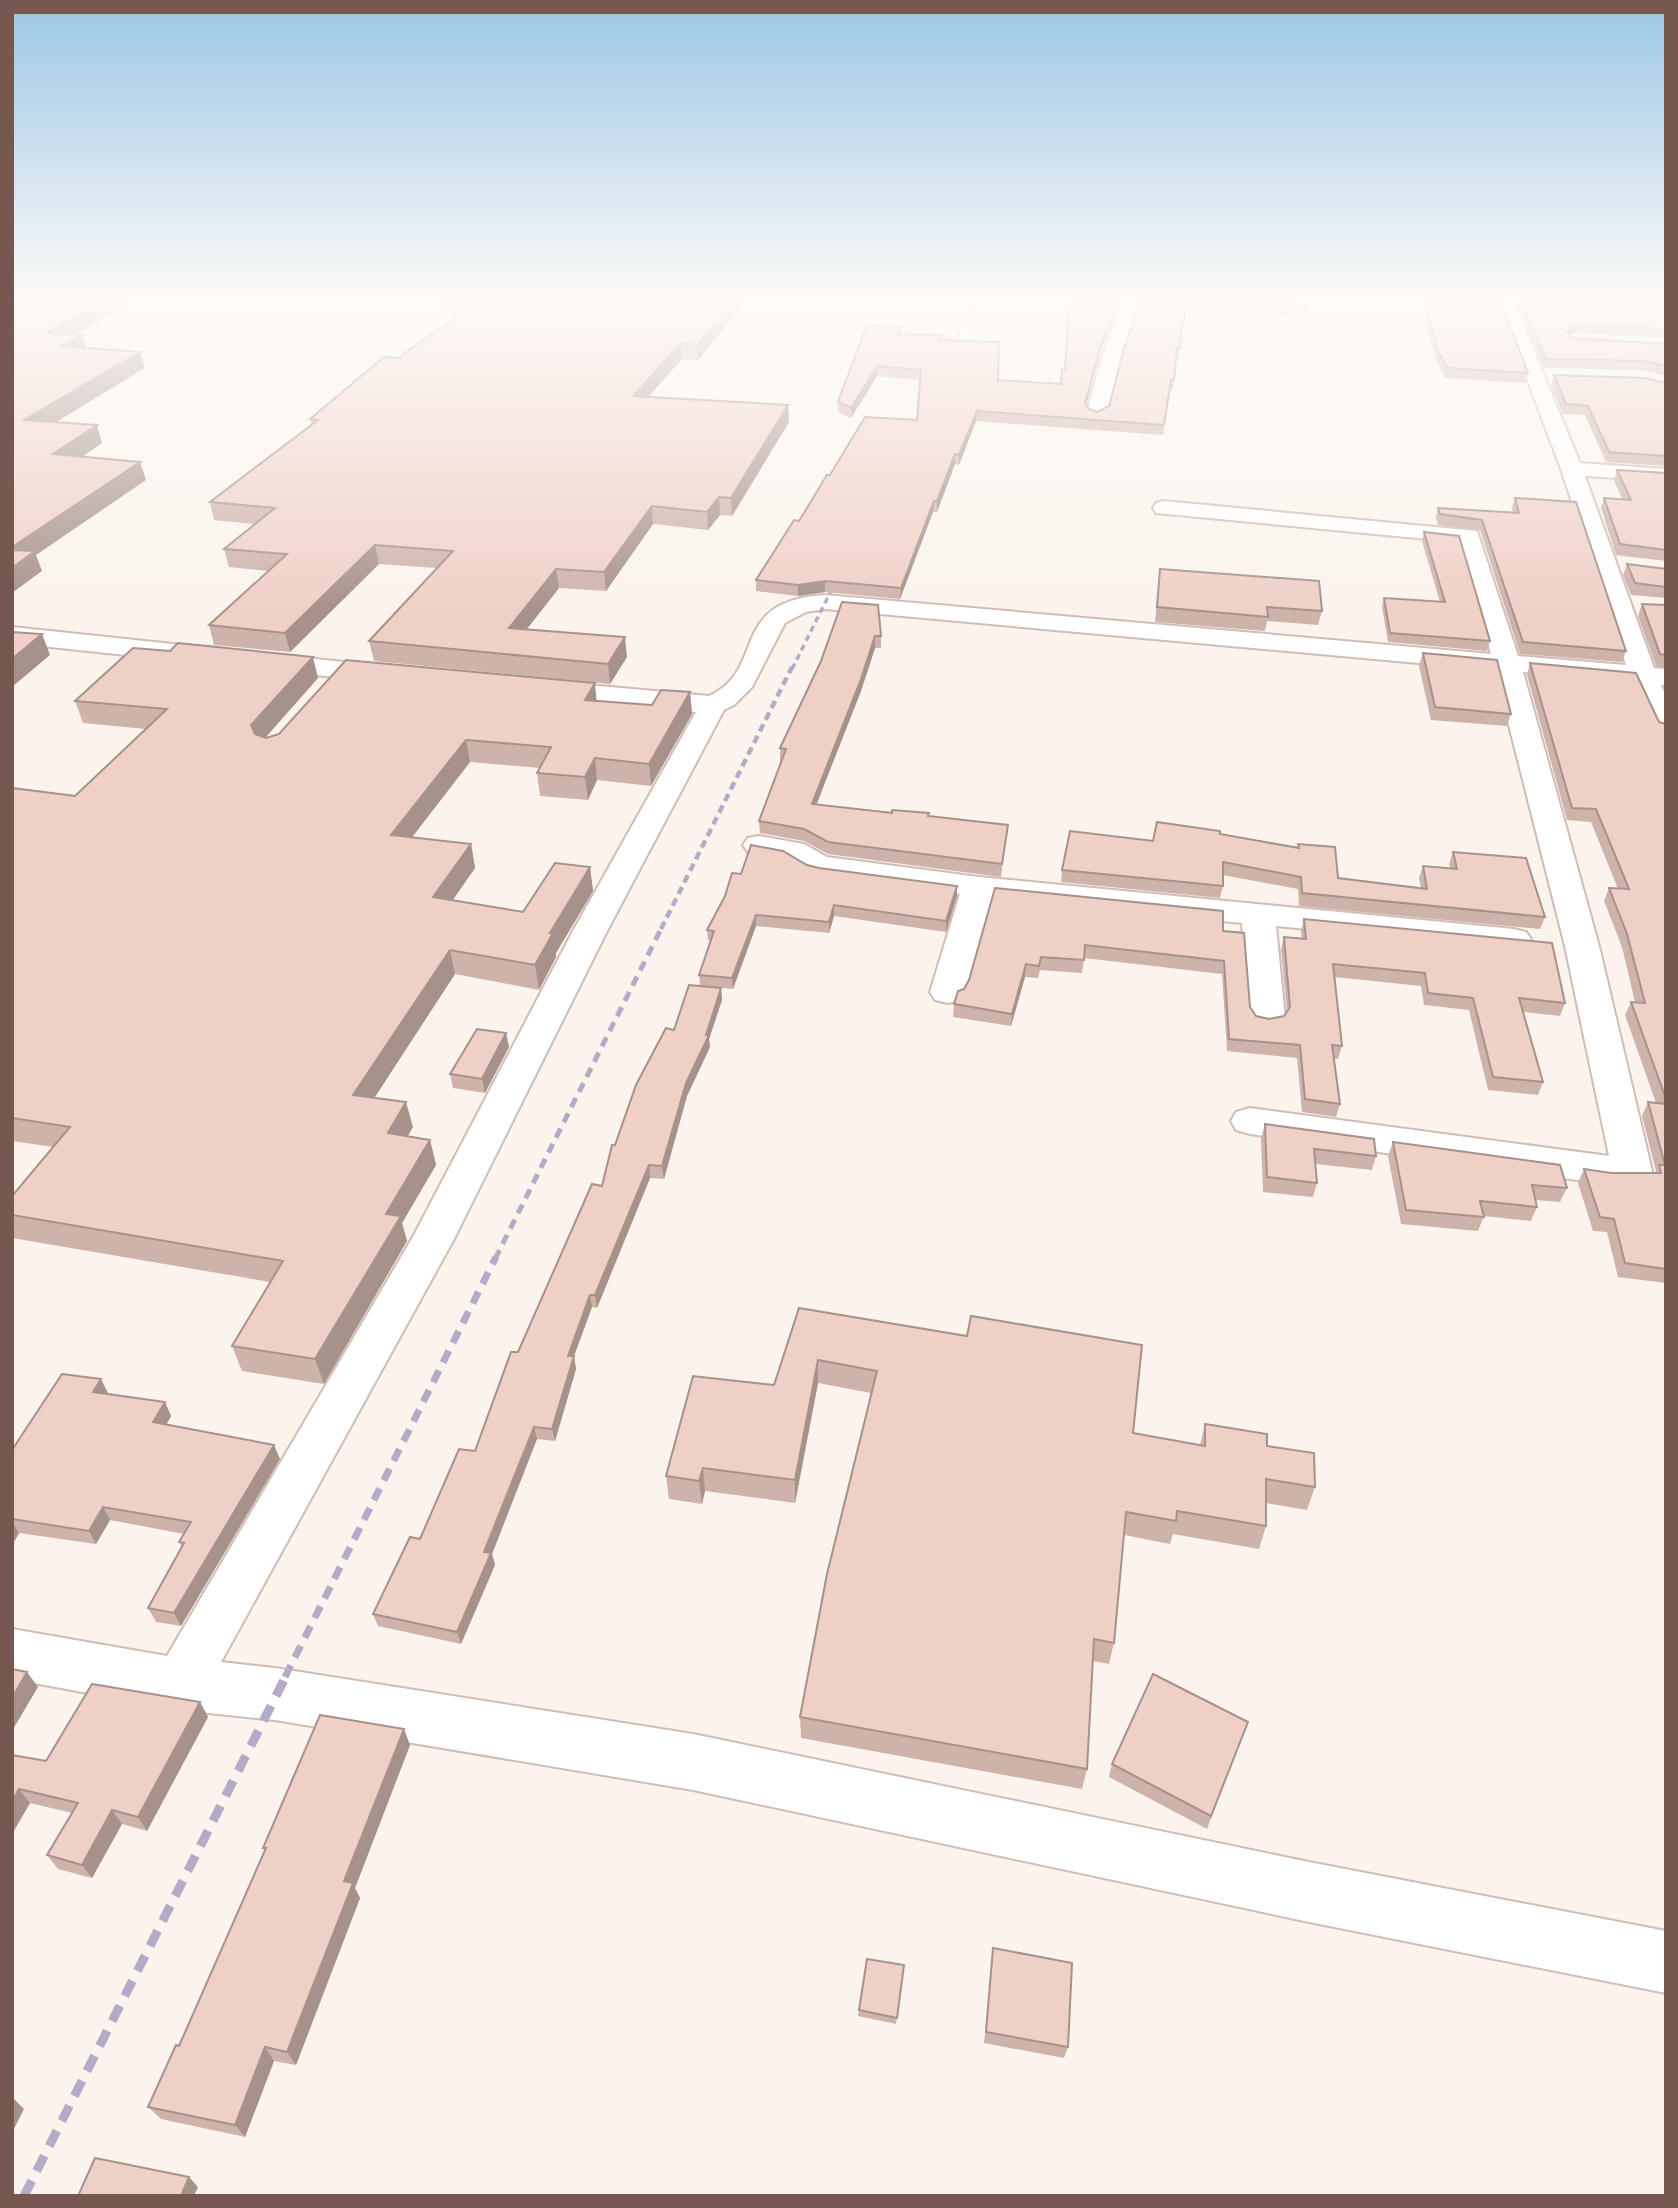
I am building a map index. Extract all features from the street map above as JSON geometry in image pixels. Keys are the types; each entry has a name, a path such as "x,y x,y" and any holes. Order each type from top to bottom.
{"street":[{"path":"1097,413 1099,405"},
{"path":"1551,405 1605,564 1631,605 1655,676 1664,720"},
{"path":"1572,469 1666,475"},
{"path":"1164,508 1469,536 1507,663 1560,944 1649,1174 1250,1121"},
{"path":"1605,564 1629,566"},
{"path":"523,687 713,705 727,700 737,692 774,619 782,612 808,603 825,602 1655,676"},
{"path":"12,635 334,680 412,677"},
{"path":"180,1684 433,1239 590,931 713,705"},
{"path":"758,845 793,851 819,866 979,887 1560,944"},
{"path":"948,992 979,887"},
{"path":"1258,914 1267,1018"},
{"path":"12,1654 180,1684 275,1694 693,1762 1309,1892 1666,1962"}],"building":[{"path":"12,405 50,405 24,420 97,425 53,454 140,462 12,547"},
{"path":"327,405 788,405 731,498 719,497 707,512 652,506 604,572 556,569 509,628 625,637 608,664 369,641 453,551 375,545 285,633 209,625 287,554 224,549 275,508 210,502 318,420 310,419"},
{"path":"918,405 1086,405 1097,412 1109,405 1167,405 1164,425 977,411 959,455 955,454 937,501 934,501 901,588 825,581 798,585 756,580 794,520 799,521 827,475 830,475 865,417 917,420"},
{"path":"1577,405 1666,405 1666,456 1609,452 1588,406"},
{"path":"1617,470 1666,473 1666,550 1620,544 1604,498 1631,500"},
{"path":"1515,498 1576,502 1626,651 1523,642 1482,520 1440,514 1438,508 1519,513"},
{"path":"1424,532 1459,536 1490,641 1390,633 1384,598 1445,602"},
{"path":"12,550 35,551 12,568"},
{"path":"1627,564 1666,569 1666,587 1635,583"},
{"path":"1160,569 1319,581 1322,611 1267,607 1268,617 1157,607"},
{"path":"842,602 878,605 881,636 875,636 812,804 892,813 892,810 929,813 928,816 1008,825 1002,864 828,842 804,829 759,821 786,749 780,748 821,661"},
{"path":"1642,604 1666,605 1666,655 1660,654"},
{"path":"12,632 42,634 12,659"},
{"path":"178,643 313,657 251,725 255,734 266,738 279,734 346,660 595,683 585,700 652,705 661,690 690,692 649,764 595,758 585,777 537,773 551,747 466,740 391,835 471,844 433,897 523,912 555,863 590,867 550,933 553,933 535,965 450,950 353,1095 406,1102 388,1133 430,1140 386,1214 401,1216 315,1359 232,1346 283,1261 12,1215 12,1196 70,1127 12,1118 12,788 75,796 167,709 75,701 133,648 170,651"},
{"path":"1423,653 1497,660 1511,714 1435,707"},
{"path":"1530,663 1636,673 1659,722 1666,724 1666,1099 1631,1002 1645,1003 1627,934 1609,888 1629,889 1596,809 1572,808"},
{"path":"1157,822 1220,831 1220,834 1299,848 1298,844 1335,847 1338,878 1427,889 1423,866 1457,869 1453,852 1526,858 1545,917 1302,893 1301,877 1223,862 1223,886 1062,870 1070,831 1153,841"},
{"path":"751,845 783,851 807,865 819,868 957,886 946,921 834,905 829,922 756,915 732,978 699,975 714,931 707,930 725,896 732,873 741,874"},
{"path":"995,888 1223,911 1223,931 1244,933 1250,1007 1256,1016 1269,1019 1284,1016 1290,1007 1284,937 1306,939 1304,919 1552,943 1565,1003 1519,998 1543,1082 1493,1077 1473,998 1428,993 1425,973 1333,964 1342,1046 1332,1045 1340,1104 1305,1099 1300,1045 1229,1039 1224,961 1085,945 1084,960 1041,957 1039,966 1026,964 1012,1014 954,1004 958,991 964,989 969,980"},
{"path":"689,985 721,988 706,1035 709,1035 686,1083 662,1166 649,1165 595,1295 590,1295 568,1356 574,1356 552,1429 534,1427 484,1552 491,1553 457,1632 373,1614 410,1537 420,1539 459,1449 475,1451 511,1352 518,1352 592,1184 602,1186 612,1145 615,1145 636,1085 666,1028 674,1030"},
{"path":"477,1029 506,1033 482,1079 450,1074"},
{"path":"1648,1102 1666,1104 1666,1269 1625,1263 1614,1219 1600,1217 1584,1169 1611,1173 1661,1173 1659,1165 1665,1165"},
{"path":"1265,1124 1374,1139 1376,1156 1314,1149 1317,1183 1267,1177"},
{"path":"1393,1142 1560,1165 1567,1188 1532,1185 1537,1207 1480,1201 1484,1217 1406,1210"},
{"path":"799,1308 967,1336 971,1316 1142,1345 1133,1433 1205,1446 1205,1424 1267,1434 1267,1446 1314,1453 1315,1487 1266,1479 1266,1526 1177,1511 1176,1521 1126,1512 1114,1643 1094,1639 1087,1769 800,1717 827,1574 877,1371 818,1360 795,1480 703,1468 699,1481 666,1476 693,1376 774,1385"},
{"path":"62,1374 101,1379 93,1392 165,1402 153,1422 274,1445 174,1613 148,1608 184,1543 179,1542 191,1522 103,1507 89,1531 12,1519 12,1450"},
{"path":"12,1669 27,1672 12,1698"},
{"path":"1153,1674 1248,1722 1211,1816 1112,1764"},
{"path":"92,1684 200,1702 138,1817 112,1810 82,1865 47,1855 78,1803 19,1789 12,1801 12,1755 46,1761"},
{"path":"320,1715 404,1729 344,1881 353,1883 287,2052 265,2047 235,2125 148,2107 176,2045 179,2046 266,1848 263,1848"},
{"path":"993,1948 1072,1963 1068,2047 986,2032"},
{"path":"867,1959 904,1965 897,2018 859,2010"},
{"path":"95,2158 189,2177 181,2196 78,2196"}],"railway":[{"path":"792,669 839,575"},
{"path":"662,927 792,667"},
{"path":"495,1259 662,927"},
{"path":"285,1677 496,1257"},
{"path":"24,2196 286,1676"}]}
